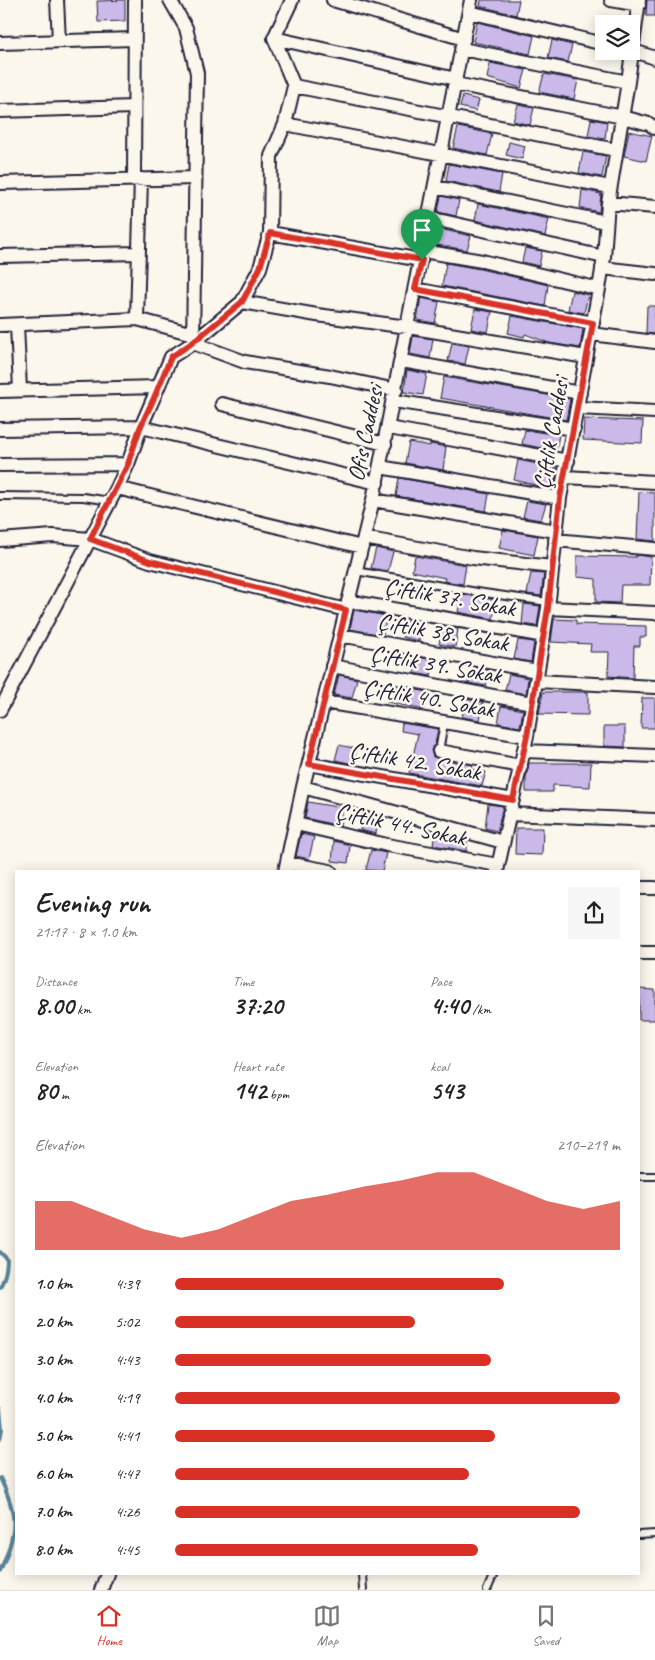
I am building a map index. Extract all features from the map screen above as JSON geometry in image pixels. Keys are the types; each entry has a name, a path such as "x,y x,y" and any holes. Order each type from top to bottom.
{"street":[{"path":"57,0 59,41"},
{"path":"135,0 134,107 138,179 139,253 137,319"},
{"path":"173,0 186,28 197,74 193,338"},
{"path":"0,710 111,501 171,357 193,338 242,302 260,268 270,233 272,156 285,124 294,86 274,38 292,0"},
{"path":"333,0 463,44 628,82"},
{"path":"611,0 639,3"},
{"path":"470,6 595,41"},
{"name":"Ofis Caddesi","path":"286,867 303,787 389,428 470,6"},
{"path":"274,38 456,82 622,117 655,128"},
{"path":"0,43 134,39"},
{"path":"640,53 655,58"},
{"name":"Çiftlik Caddesi","path":"497,868 521,766 544,636 560,498 578,408 603,262 610,187 630,60"},
{"path":"294,86 616,150"},
{"path":"0,111 134,107"},
{"path":"285,124 610,187"},
{"path":"0,183 195,178"},
{"path":"435,187 606,222"},
{"path":"608,203 655,207"},
{"path":"429,218 655,274"},
{"path":"270,233 422,256 482,261 598,289"},
{"path":"0,256 139,253"},
{"path":"415,289 655,342"},
{"path":"242,302 317,316 408,327 586,357"},
{"path":"0,325 137,319 193,338 245,362 330,376 395,396 574,429"},
{"path":"17,325 20,390"},
{"path":"402,361 580,393"},
{"path":"0,391 158,387"},
{"path":"222,404 385,444"},
{"path":"578,408 655,412"},
{"path":"0,429 140,428 377,482"},
{"path":"389,428 568,461"},
{"path":"0,465 128,464"},
{"path":"380,467 560,498"},
{"path":"565,477 655,482"},
{"path":"117,488 363,542 552,567"},
{"path":"373,500 556,536 655,549"},
{"name":"Çiftlik 37. Sokak","path":"0,540 53,536 90,539 150,561 347,605 544,636"},
{"path":"548,605 655,613"},
{"name":"Çiftlik 38. Sokak","path":"340,635 537,676 655,688"},
{"name":"Çiftlik 39. Sokak","path":"332,666 532,703"},
{"name":"Çiftlik 40. Sokak","path":"324,702 527,736"},
{"path":"439,751 521,766"},
{"path":"524,751 655,756"},
{"name":"Çiftlik 42. Sokak","path":"309,764 513,800"},
{"path":"303,787 503,842"},
{"path":"509,814 655,820"},
{"name":"Çiftlik 44. Sokak","path":"296,824 497,868"},
{"path":"286,867 319,870"},
{"path":"640,888 655,888"},
{"path":"640,953 655,954"},
{"path":"102,1590 107,1575"}],"lane":[{"path":"0,496 83,497 111,501"},
{"path":"356,571 548,605"},
{"path":"439,751 444,723"},
{"path":"640,1176 655,1176"},
{"path":"640,1535 655,1534"},
{"path":"362,1575 363,1590"},
{"path":"487,1590 494,1575"}],"building":[{"path":"125,0 125,21 98,22 97,1"},
{"path":"481,0 519,0 516,15 480,6"},
{"path":"647,0 655,0 655,16 646,16"},
{"path":"477,22 534,36 530,54 473,42"},
{"path":"552,40 572,45 568,62 548,58"},
{"path":"490,63 526,70 521,88 487,78"},
{"path":"544,74 578,80 574,99 539,92"},
{"path":"463,96 479,100 476,111 460,107"},
{"path":"518,105 534,108 530,125 513,121"},
{"path":"591,119 607,122 605,139 588,136"},
{"path":"458,127 492,134 487,155 453,148"},
{"path":"629,131 652,136 646,161 624,156"},
{"path":"509,142 525,146 522,159 506,155"},
{"path":"583,152 606,156 602,177 579,173"},
{"path":"449,164 502,174 499,192 446,181"},
{"path":"582,190 601,194 599,212 580,208"},
{"path":"441,196 459,200 456,216 438,212"},
{"path":"478,204 549,219 545,236 475,220"},
{"path":"435,228 471,236 467,250 431,244"},
{"path":"525,248 542,251 539,266 522,262"},
{"path":"446,263 548,285 545,306 442,286"},
{"path":"572,291 588,295 584,313 568,310"},
{"path":"421,298 439,302 435,323 417,320"},
{"path":"647,306 655,306 655,334 646,333"},
{"path":"475,309 492,312 488,332 471,329"},
{"path":"512,316 583,329 580,348 549,343 525,334 524,337 508,333"},
{"path":"413,336 433,339 430,358 410,354"},
{"path":"452,343 469,346 465,364 448,361"},
{"path":"407,370 427,374 423,395 404,392"},
{"path":"444,377 570,399 566,420 440,398"},
{"path":"584,419 643,421 642,443 583,440"},
{"path":"525,430 559,435 556,451 522,444"},
{"path":"409,442 446,447 443,470 405,463"},
{"path":"518,460 557,468 553,489 514,480"},
{"path":"399,478 489,494 486,511 396,496"},
{"path":"639,492 655,493 655,541 637,539"},
{"path":"527,501 546,504 541,520 523,517"},
{"path":"503,530 538,536 534,555 499,548"},
{"path":"376,548 393,552 388,571 371,568"},
{"path":"636,555 651,557 650,585 621,585 620,603 596,602 596,579 577,577 577,556 636,557"},
{"path":"415,556 466,565 463,584 444,581 445,578 412,571"},
{"path":"531,573 544,574 541,596 527,594"},
{"path":"461,594 496,600 493,619 458,612"},
{"path":"524,604 540,606 537,626 522,624"},
{"path":"354,610 387,616 383,635 350,629"},
{"path":"554,619 576,620 576,624 646,626 646,637 640,637 640,646 634,646 633,678 608,676 609,652 590,652 591,644 551,642"},
{"path":"407,620 423,623 419,641 402,637"},
{"path":"442,626 458,629 455,647 439,644"},
{"path":"518,640 534,642 531,662 514,659"},
{"path":"417,657 434,660 431,676 414,673"},
{"path":"471,667 489,670 486,686 468,683"},
{"path":"509,674 528,678 526,694 505,690"},
{"path":"339,675 357,679 352,698 334,695"},
{"path":"391,685 428,692 424,710 387,702"},
{"path":"543,692 588,692 588,715 539,714"},
{"path":"642,698 655,698 655,728 641,728"},
{"path":"465,699 483,702 480,720 462,717"},
{"path":"501,706 523,710 520,727 498,723"},
{"path":"402,723 438,729 435,744 431,750 433,757 473,765 472,769 486,772 482,786 409,773 418,734 401,731"},
{"path":"604,726 625,726 625,747 604,746"},
{"path":"339,745 357,749 353,764 335,760"},
{"path":"529,763 591,763 590,787 553,785 553,792 526,792"},
{"path":"308,802 343,808 340,826 305,818"},
{"path":"488,804 503,806 497,831 485,828"},
{"path":"362,812 378,816 376,834 360,830"},
{"path":"516,828 543,828 542,855 515,854"},
{"path":"435,832 467,840 467,851 433,845"},
{"path":"301,834 314,837 309,859 296,856"},
{"path":"334,841 350,845 348,863 332,861"},
{"path":"371,850 386,853 382,870 366,870"},
{"path":"640,989 655,990 655,1020 640,1020"}],"waterway":[{"path":"0,1252 7,1259 7,1267 0,1287"},
{"path":"0,1409 2,1429 0,1439"},
{"path":"0,1478 13,1514 10,1546 0,1572"}],"route":[{"path":"270,233 422,260 415,289 593,323 560,498 544,636 527,736 513,800 309,764 346,610 150,561 90,539 111,501 128,464 140,428 171,357 192,343 242,302 260,268 270,233"}]}
